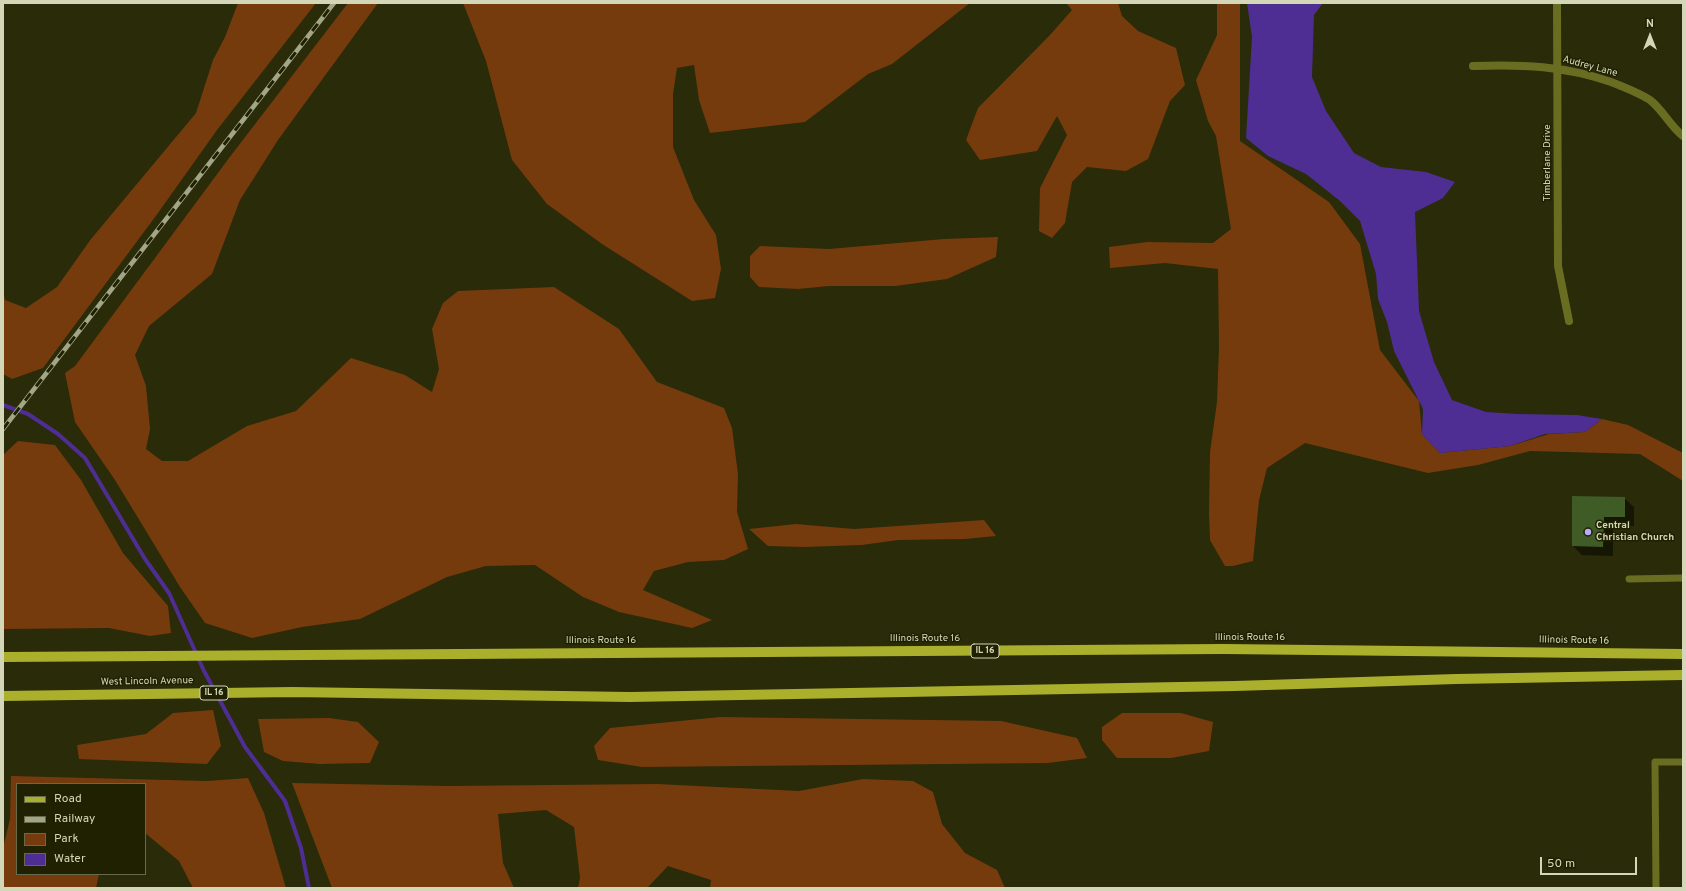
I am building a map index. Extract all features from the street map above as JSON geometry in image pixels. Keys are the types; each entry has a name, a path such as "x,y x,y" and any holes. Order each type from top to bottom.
{"main road":[{"name":"Illinois Route 16","path":"3,657 1223,649 1683,654"},
{"name":"West Lincoln Avenue","path":"3,696 292,692 630,697 1235,686 1456,679 1683,675"}],"street":[{"name":"Timberlane Drive","path":"1558,3 1558,266 1569,321"},
{"name":"Audrey Lane","path":"1473,66 1508,64 1536,65 1594,76 1645,98 1658,107 1683,136"}],"lane":[{"path":"1629,579 1683,578"},
{"path":"1656,888 1655,762 1683,762"}],"green space":[{"path":"238,3 316,3 217,130 158,213 43,368 12,379 3,374 3,290 5,300 26,308 57,287 91,239 196,113 213,60 225,37"},
{"path":"348,3 378,3 278,140 240,200 212,274 149,326 135,355 146,386 150,429 146,449 162,461 188,461 247,426 296,411 351,358 405,375 432,392 439,369 432,329 443,303 458,291 554,287 619,329 657,382 724,408 732,428 738,474 737,512 748,549 724,560 688,562 654,571 643,590 712,620 692,628 619,612 583,597 535,565 486,566 447,577 360,619 302,627 252,638 205,623 180,587 115,480 75,422 65,373 75,366 229,158"},
{"path":"463,3 970,3 892,64 868,74 805,122 710,133 699,100 694,65 677,68 673,94 673,147 694,200 716,235 721,269 715,298 692,301 602,244 547,204 512,160 486,61"},
{"path":"1066,3 1118,3 1122,16 1138,31 1176,48 1185,85 1170,101 1148,159 1126,171 1087,167 1072,182 1065,223 1052,238 1039,231 1040,188 1067,135 1057,116 1037,151 980,160 966,140 978,108 1050,35 1072,10"},
{"path":"1217,3 1240,3 1240,141 1329,202 1360,244 1380,350 1419,401 1422,434 1440,453 1510,446 1549,434 1585,432 1602,419 1628,425 1683,453 1683,481 1640,454 1530,451 1478,465 1428,473 1305,443 1267,468 1259,500 1253,561 1233,566 1225,566 1210,540 1209,513 1210,452 1217,402 1219,347 1218,269 1165,263 1110,268 1109,247 1147,242 1213,243 1231,229 1216,136 1208,121 1196,80 1217,35"},
{"path":"998,237 996,257 947,279 895,286 829,286 798,289 759,287 750,277 750,256 760,246 829,249 944,239"},
{"path":"18,441 55,445 81,480 123,553 168,606 171,633 150,636 109,628 3,629 3,455"},
{"path":"984,520 996,536 965,539 898,540 862,545 804,547 768,546 749,529 796,524 854,529"},
{"path":"213,710 221,746 207,764 79,759 77,745 146,734 173,713"},
{"path":"1122,713 1181,713 1213,722 1209,751 1171,758 1117,758 1102,740 1102,727"},
{"path":"720,717 1001,721 1077,738 1087,758 1048,763 642,767 598,760 594,746 610,728"},
{"path":"329,718 358,722 379,742 370,763 320,764 283,761 264,752 258,719"},
{"path":"11,776 207,781 248,778 264,813 286,888 193,888 179,861 146,834 146,783 16,783 16,875 99,875 96,888 3,888 3,848 10,819"},
{"path":"863,779 913,781 933,792 942,824 965,853 997,870 1005,888 710,888 711,880 668,866 647,888 578,888 580,878 574,827 546,810 498,814 503,863 514,888 332,888 292,783 447,786 657,784 799,791"}],"water":[{"path":"1247,3 1323,3 1314,15 1312,77 1326,111 1354,153 1381,167 1426,172 1455,182 1443,198 1415,212 1419,311 1434,362 1452,400 1486,412 1577,415 1602,419 1585,432 1545,434 1510,446 1440,453 1422,434 1423,409 1394,351 1387,322 1378,299 1376,274 1360,221 1340,201 1306,174 1268,156 1246,138 1252,37"}],"building":[{"name":"Central Christian Church","path":"1572,496 1625,497 1625,517 1604,517 1603,547 1572,546"}],"waterway":[{"path":"3,405 28,414 58,434 85,458 145,559 169,593 204,671 245,747 285,801 301,848 309,888"}],"railway":[{"path":"3,429 334,3"}],"place":[{"name":"Central Christian Church","path":"1588,532"}]}
